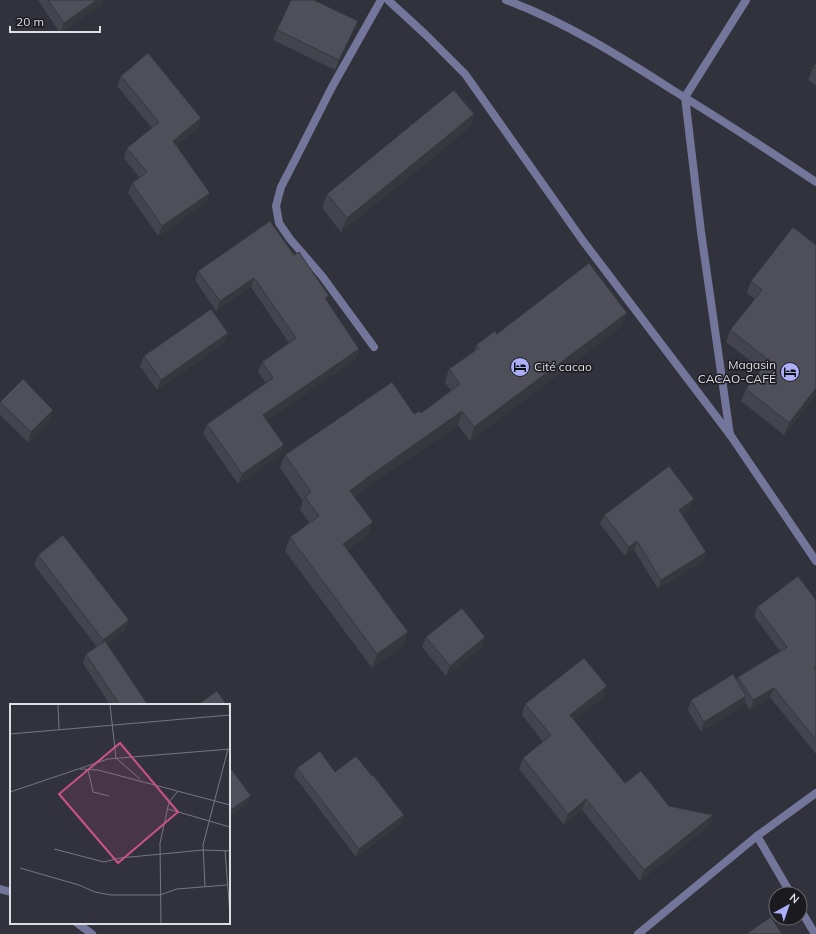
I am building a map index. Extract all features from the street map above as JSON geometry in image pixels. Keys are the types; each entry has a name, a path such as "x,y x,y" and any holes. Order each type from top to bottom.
{"street":[{"path":"374,347 322,276 290,239 279,223 276,206 281,187 332,87 382,0"},
{"path":"388,0 465,74 583,241 730,436 816,561"},
{"path":"506,0 529,9 611,50 726,122 816,182"},
{"path":"730,436 701,232 685,97 746,0"},
{"path":"638,934 757,836 816,793"},
{"path":"757,836 786,886"},
{"path":"0,889 10,892"},
{"path":"808,922 815,934"},
{"path":"78,924 92,934"}],"building":[{"path":"48,0 97,0 64,23"},
{"path":"291,0 314,0 358,21 339,60 277,30"},
{"path":"148,53 201,118 173,141 210,193 162,226 132,183 147,172 127,148 159,122 121,76"},
{"path":"454,90 474,114 347,218 327,194"},
{"path":"270,221 294,255 299,252 329,296 325,298 359,349 263,415 284,445 242,474 207,424 273,378 262,362 296,338 254,278 220,301 198,271"},
{"path":"793,227 816,245 816,388 789,423 746,389 769,360 730,330 762,290 751,281"},
{"path":"589,263 627,313 474,427 462,411 350,491 373,522 343,544 408,632 377,654 290,537 319,516 305,497 311,492 285,455 392,382 414,414 420,411 421,413 460,384 449,369 479,348 476,345 495,331 497,334"},
{"path":"211,309 228,333 161,380 144,356"},
{"path":"23,379 53,410 31,432 0,402"},
{"path":"669,466 694,499 679,510 706,552 661,580 637,541 629,547 604,515"},
{"path":"63,535 129,620 103,640 38,555"},
{"path":"798,576 816,600 816,665 814,667 816,670 816,740 774,688 753,700 738,677 787,647 757,607"},
{"path":"462,608 485,637 450,666 426,637"},
{"path":"105,641 147,704 116,704 118,702 86,654"},
{"path":"584,658 607,686 570,715 625,783 641,771 669,806 713,815 644,870 586,799 568,814 523,758 551,735 525,704"},
{"path":"733,674 746,696 704,722 691,700"},
{"path":"217,691 226,704 198,704"},
{"path":"320,751 335,772 356,756 404,815 359,849 297,768"},
{"path":"230,767 251,796 230,810"},
{"path":"768,919 768,926 777,926 782,934 746,934"}],"place":[{"name":"Cité cacao","path":"520,367"},
{"name":"Magasin CACAO-CAFÉ","path":"790,372"}]}
